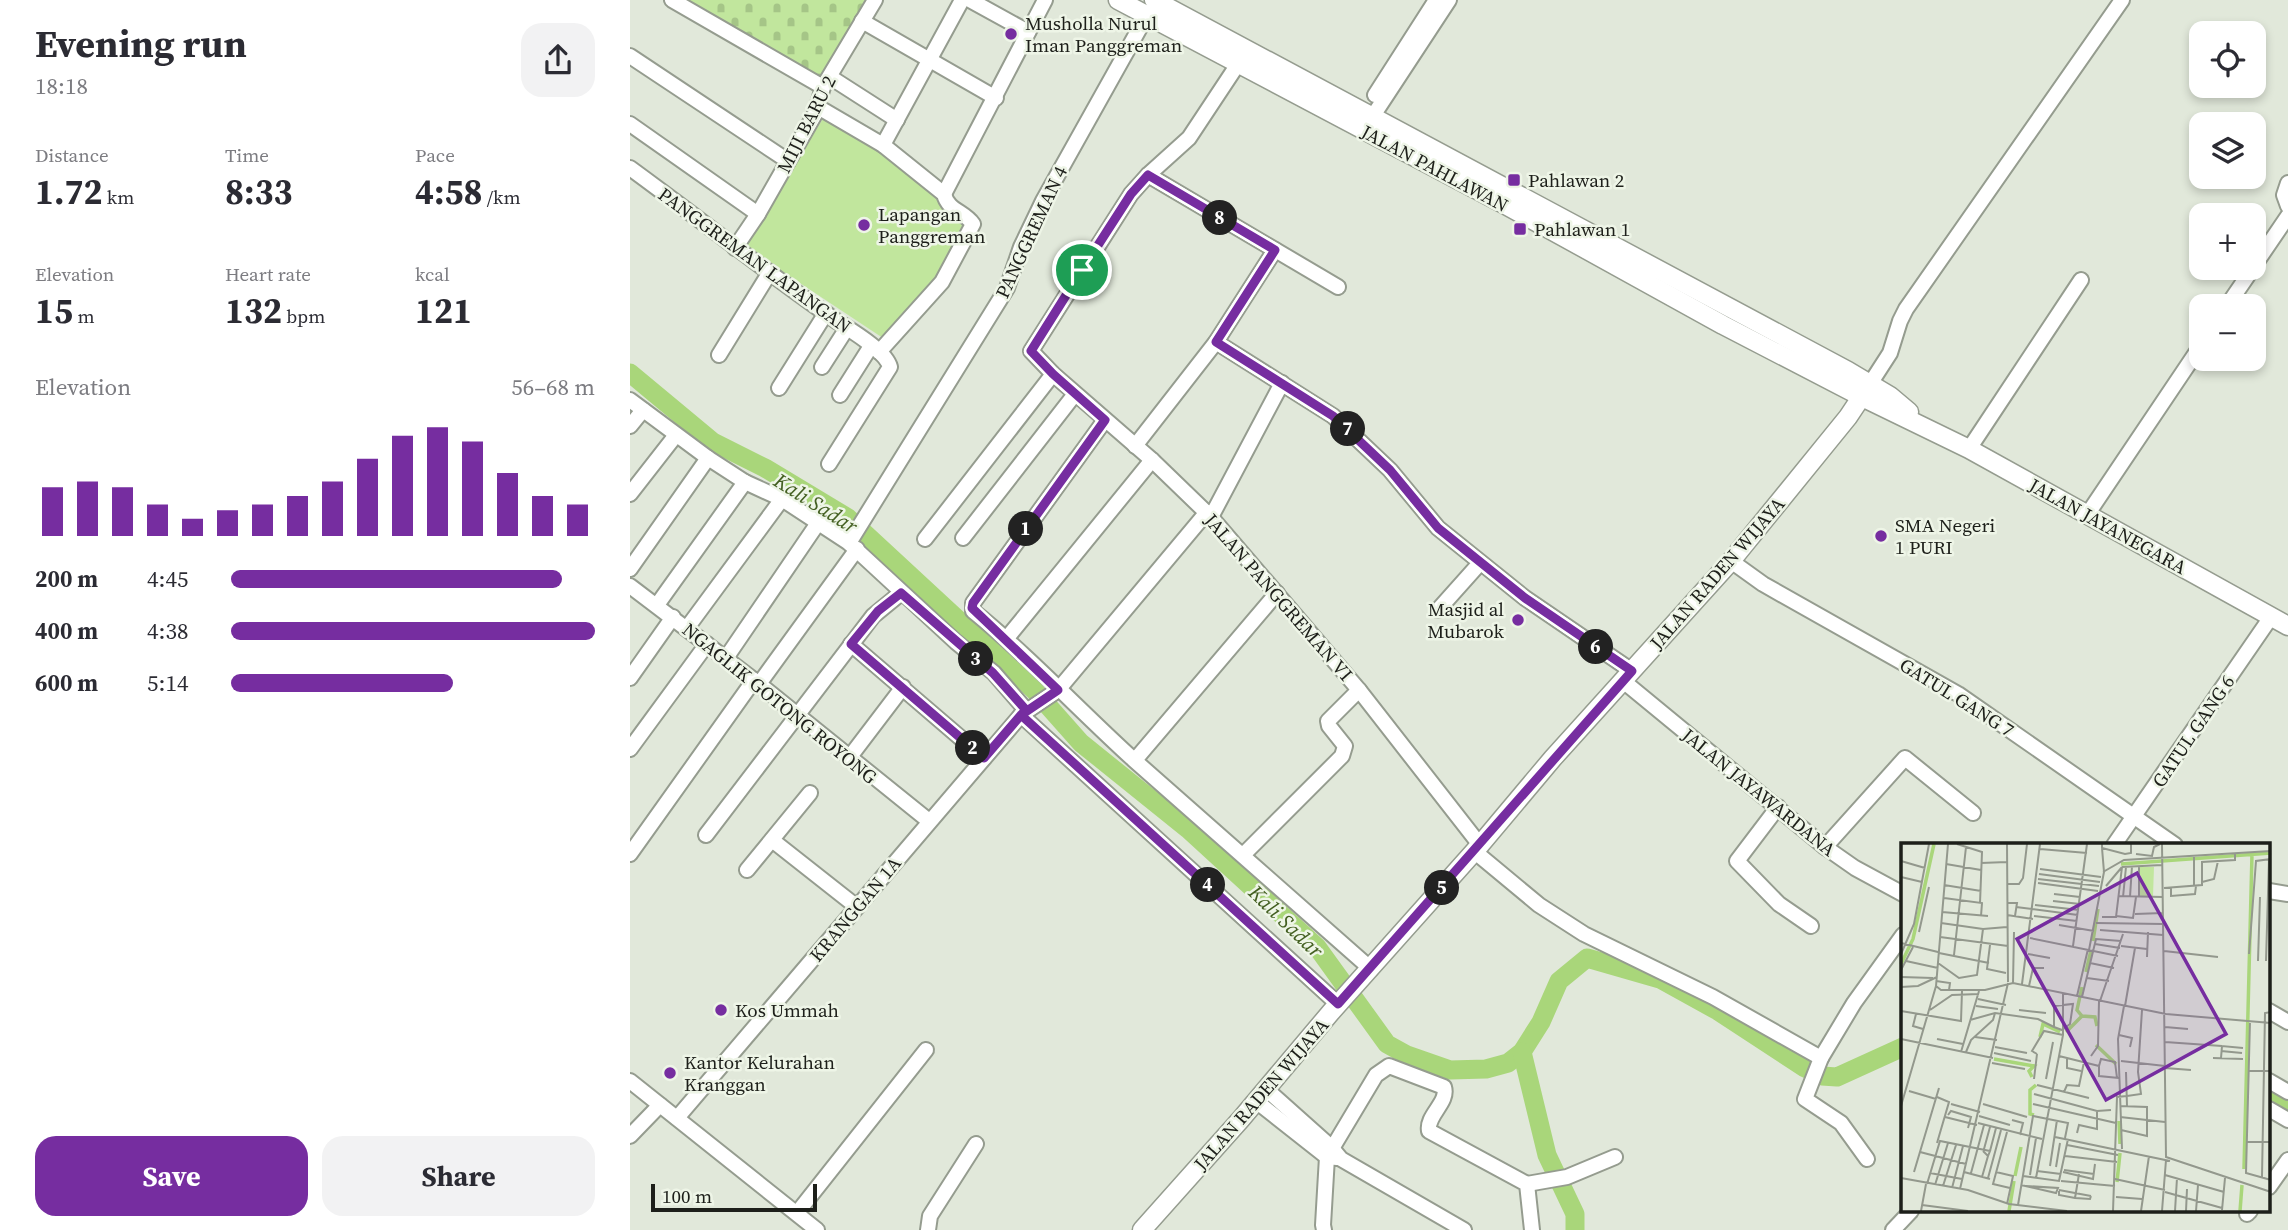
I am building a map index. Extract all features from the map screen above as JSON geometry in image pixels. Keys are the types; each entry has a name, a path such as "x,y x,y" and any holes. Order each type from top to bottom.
{"main road":[{"name":"JALAN PAHLAWAN","path":"1118,0 1150,8 1176,21 1866,390"},
{"name":"JALAN PAHLAWAN","path":"1176,21 1238,64 1364,121"},
{"name":"JALAN JAYANEGARA","path":"1866,390 1928,428 2288,626"},
{"name":"JALAN RADEN WIJAYA","path":"1142,1230 1731,561 1866,390"}],"street":[{"path":"672,0 897,120"},
{"name":"MIJI BARU 2","path":"735,248 788,161 818,107 826,82 875,0"},
{"path":"883,145 962,0"},
{"path":"970,0 1028,33"},
{"path":"944,194 1045,0"},
{"path":"1364,121 1436,0"},
{"path":"1364,121 1449,0"},
{"path":"1866,390 1891,353 1906,309 2122,0"},
{"name":"PANGGREMAN 4","path":"630,854 756,682 854,541 865,516 1007,288 1021,247 1043,201 1150,8"},
{"path":"862,21 996,98"},
{"path":"630,56 788,161"},
{"path":"1238,64 1189,138 1148,175 1338,287"},
{"path":"818,107 883,145 944,194 947,204 972,222 972,227 942,282 875,349 840,395"},
{"path":"630,124 758,214"},
{"name":"PANGGREMAN LAPANGAN","path":"630,168 847,328 890,363 829,464"},
{"name":"JALAN PANGGREMAN VI","path":"1148,175 1131,194 1032,346 1032,353 1209,514 1359,690 1477,848 1539,905 1584,934 1713,997 1820,1060"},
{"path":"2288,183 2284,195 2288,206"},
{"path":"2266,249 2288,216"},
{"path":"1135,446 1216,342 1275,250"},
{"path":"719,355 770,272"},
{"path":"1969,449 2081,280"},
{"path":"779,387 826,313"},
{"path":"822,367 847,328"},
{"name":"JALAN JAYAWARDANA","path":"1216,342 1333,416 1390,470 1432,522 1480,563 1627,676 1825,847 1855,868 1901,893"},
{"path":"2087,514 2189,363"},
{"path":"925,539 1053,374"},
{"name":"KRANGGAN 1A","path":"677,1118 1027,709 1054,693 1209,514 1282,383"},
{"path":"963,538 1075,394"},
{"path":"630,400 745,482 782,499 818,523 854,541 901,593 993,673 1027,709 1341,1001"},
{"path":"630,426 643,410"},
{"path":"1105,420 973,603 973,611 1007,638 1054,693 1243,855 1370,971"},
{"path":"630,494 676,435"},
{"path":"630,569 708,458"},
{"path":"1007,638 1152,460"},
{"path":"657,605 745,482"},
{"path":"687,628 782,499"},
{"path":"726,658 818,523"},
{"name":"GATUL GANG 7","path":"1731,561 1773,590 1958,694 2172,843"},
{"path":"1438,610 1480,563"},
{"name":"NGAGLIK GOTONG ROYONG","path":"630,587 726,658 929,821"},
{"path":"706,835 851,644 878,611 901,593"},
{"path":"1135,760 1277,593"},
{"path":"630,678 673,617"},
{"name":"GATUL GANG 6","path":"2115,843 2271,617"},
{"path":"630,749 707,644"},
{"path":"851,644 984,758"},
{"path":"849,758 903,687"},
{"path":"1243,855 1345,752 1345,746 1328,721 1359,690"},
{"path":"1825,847 1905,758 1973,813"},
{"path":"747,870 810,793"},
{"path":"1778,807 1737,861 1779,904 1811,926"},
{"path":"772,840 857,907"},
{"path":"2270,891 2288,894"},
{"path":"1867,1158 1841,1123 1805,1099 1820,1060 1853,1003 1901,938"},
{"path":"2270,1013 2288,1022"},
{"path":"797,1213 926,1050"},
{"path":"1324,1230 1333,1154 1376,1075 1389,1066 1446,1088 1446,1094 1427,1125 1431,1133 1527,1184 1567,1177 1615,1157"},
{"path":"630,1081 817,1230"},
{"path":"2270,1082 2288,1092"},
{"path":"1261,1095 1333,1154 1464,1230"},
{"path":"630,1136 660,1105"},
{"path":"2270,1110 2288,1120"},
{"path":"928,1230 930,1216 976,1144"},
{"path":"2270,1186 2288,1160"},
{"path":"1527,1184 1532,1230"},
{"path":"1893,1230 1910,1212"}],"green space":[{"path":"683,0 865,0 821,80"},
{"name":"Lapangan Panggreman","path":"824,117 977,216 892,344 744,246"}],"waterway":[{"name":"Kali Sadar","path":"630,373 713,442 765,468 848,518 1034,690 1081,743 1188,829 1317,947 1387,1044 1407,1055 1450,1070 1486,1069 1508,1063 1522,1052 1541,1022 1559,981 1587,958 1660,979 1718,1011 1805,1068 1822,1076 1837,1077 1901,1048"},
{"path":"1522,1052 1547,1155 1575,1214 1575,1230"},
{"name":"Kali Sadar","path":"2270,1094 2288,1104"}],"place":[{"name":"Musholla Nurul Iman Panggreman","path":"1011,34"},
{"name":"Pahlawan 2","path":"1514,180"},
{"name":"Lapangan Panggreman","path":"864,225"},
{"name":"Pahlawan 1","path":"1520,229"},
{"name":"SMA Negeri 1 PURI","path":"1881,536"},
{"name":"Masjid al Mubarok","path":"1518,620"},
{"name":"Kos Ummah","path":"721,1010"},
{"name":"Kantor Kelurahan Kranggan","path":"670,1073"}],"route":[{"path":"1082,270 1031,351 1105,420 972,608 1007,638 1058,690 1021,715 984,758 851,644 878,611 901,593 1011,691 1026,710 1021,715 1338,1004 1632,671 1525,598 1438,528 1390,470 1333,416 1216,342 1275,250 1148,175 1131,194 1082,270"}]}
